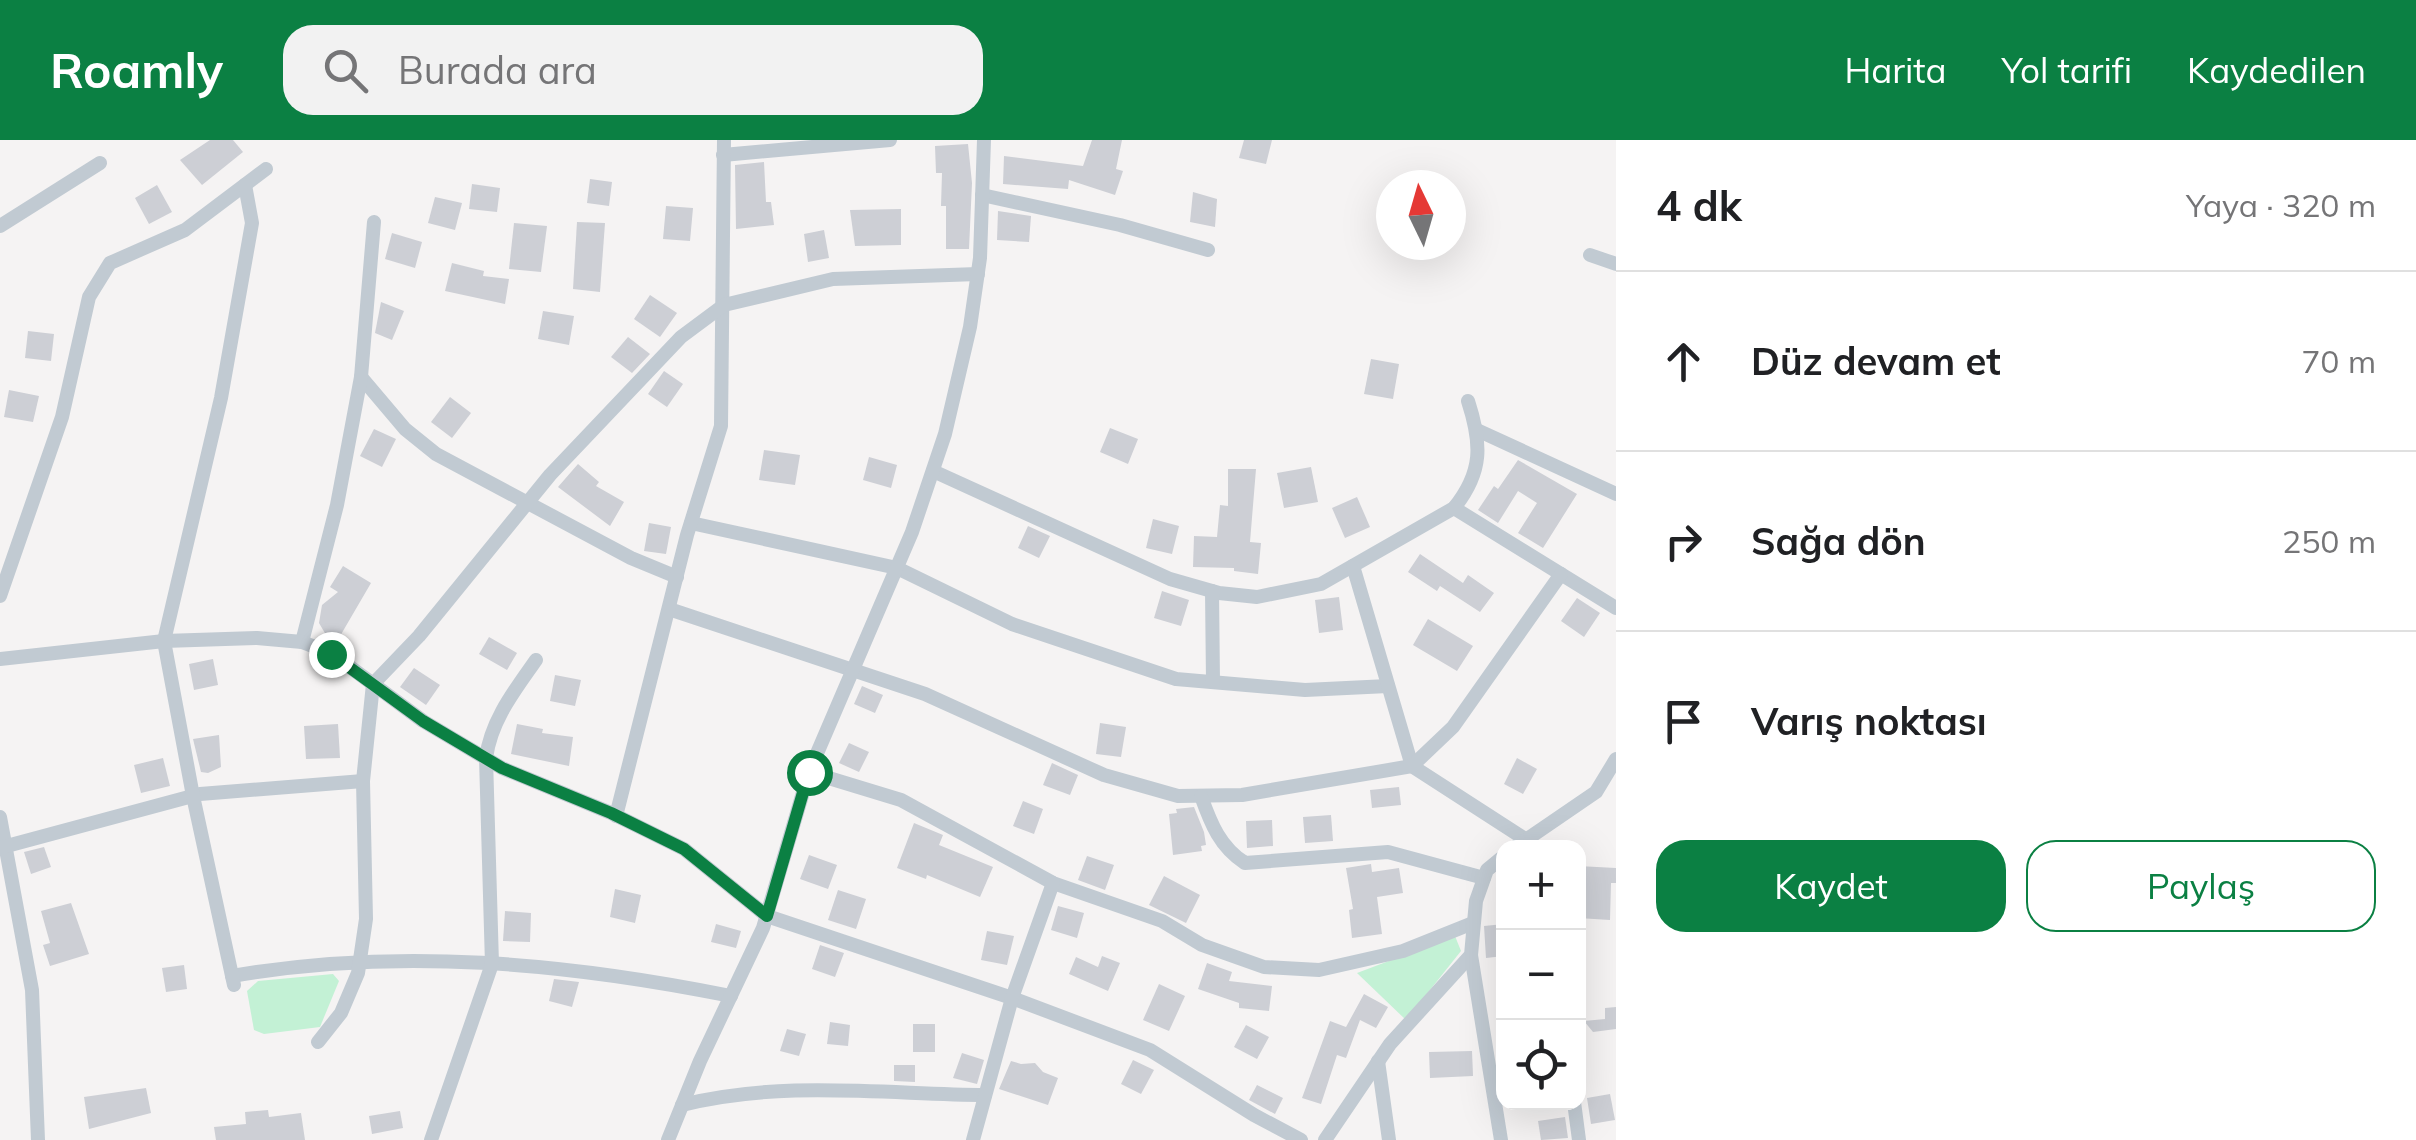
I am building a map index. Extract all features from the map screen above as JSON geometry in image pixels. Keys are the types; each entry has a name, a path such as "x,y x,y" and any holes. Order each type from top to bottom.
{"street":[{"path":"616,816 676,577 720,426 724,148 890,140"},
{"path":"668,1140 767,916 809,772 897,568 933,471 966,345 978,274 984,140"},
{"path":"0,226 100,163"},
{"path":"0,596 62,417 89,298 96,283 110,262 185,230 266,170"},
{"path":"245,185 252,223 221,398 164,641 232,981 296,965 538,965 636,977 731,996"},
{"path":"982,195 1120,225 1208,250"},
{"path":"302,642 337,504 361,377 374,222"},
{"path":"1590,255 1616,264"},
{"path":"318,1042 341,1014 360,964 366,919 363,781 372,684 419,636 526,504 681,337 724,305 833,279 978,274"},
{"path":"361,377 405,429 436,454 631,558 676,577"},
{"path":"933,471 1170,579 1212,591 1257,597 1321,584 1454,508 1469,489 1477,466 1477,430 1468,401"},
{"path":"1477,430 1616,494"},
{"path":"1454,508 1616,608"},
{"path":"691,523 897,568 1012,624 1176,679 1305,690 1388,686"},
{"path":"1353,566 1412,766 1516,840"},
{"path":"668,609 924,694 1104,774 1178,796 1242,795 1412,766 1453,727 1561,574"},
{"path":"1212,591 1212,682"},
{"path":"0,659 164,641 257,638 302,642 331,654 423,721 486,758 684,849 767,916 1012,998 1150,1050 1301,1140"},
{"path":"431,1140 492,964 488,741 505,704 536,660"},
{"path":"1524,840 1596,792 1616,760"},
{"path":"809,772 901,800 1054,883 1162,921 1202,945 1264,967 1319,970 1403,951 1472,923"},
{"path":"3,847 192,796 363,781"},
{"path":"1201,796 1212,826 1228,852 1245,863 1388,852 1484,878"},
{"path":"0,817 32,990 38,1140"},
{"path":"1542,828 1544,840"},
{"path":"1496,863 1484,878 1472,923 1471,956 1501,1140"},
{"path":"973,1140 1012,998 1054,883"},
{"path":"1325,1140 1378,1061 1471,956"},
{"path":"1378,1061 1389,1140"},
{"path":"682,1105 719,1096 793,1090 985,1096"},
{"path":"1575,1110 1579,1140"}],"green space":[{"path":"1455,936 1461,951 1406,1020 1357,973"},
{"path":"333,974 339,981 320,1027 264,1034 254,1030 247,991 258,981"}],"building":[{"path":"210,140 233,140 243,152 202,185 180,160"},
{"path":"1092,140 1122,140 1116,169 1123,171 1115,195 1069,180 1068,189 1003,184 1004,156 1083,166"},
{"path":"1244,140 1272,140 1266,164 1239,158"},
{"path":"968,144 972,183 969,249 946,249 946,206 941,206 942,173 936,173 935,146"},
{"path":"764,162 766,202 771,202 774,225 736,229 735,165"},
{"path":"590,179 612,182 609,206 587,203"},
{"path":"472,184 500,188 497,212 469,209"},
{"path":"157,185 172,212 149,224 135,198"},
{"path":"1193,192 1217,199 1215,227 1190,222"},
{"path":"435,197 462,203 455,230 428,223"},
{"path":"666,206 693,208 690,241 663,239"},
{"path":"901,209 901,245 855,246 850,210"},
{"path":"998,211 1031,216 1029,242 997,240"},
{"path":"577,222 605,223 600,292 573,289"},
{"path":"514,223 547,226 541,272 509,269"},
{"path":"824,230 829,258 808,262 804,234"},
{"path":"392,233 422,242 415,268 385,259"},
{"path":"452,263 484,271 483,276 509,279 505,304 445,291"},
{"path":"650,295 677,313 660,337 634,319"},
{"path":"381,302 404,311 392,340 375,333"},
{"path":"543,311 574,316 569,345 538,339"},
{"path":"28,331 54,334 51,361 25,358"},
{"path":"628,337 650,354 632,373 611,357"},
{"path":"1371,359 1399,364 1393,399 1364,394"},
{"path":"664,371 683,384 667,407 648,394"},
{"path":"9,390 39,396 33,422 4,417"},
{"path":"450,397 471,413 452,438 431,422"},
{"path":"1110,428 1138,439 1128,464 1100,452"},
{"path":"374,429 396,439 382,467 360,456"},
{"path":"764,450 800,455 795,485 759,480"},
{"path":"869,457 897,465 891,488 863,480"},
{"path":"1518,460 1577,494 1543,548 1518,533 1537,503 1518,491 1498,523 1478,510"},
{"path":"578,464 599,482 596,486 624,502 610,526 558,487"},
{"path":"1311,467 1318,502 1284,508 1277,473"},
{"path":"1228,469 1256,469 1250,542 1261,543 1258,574 1234,568 1193,567 1194,536 1217,537 1220,505 1228,506"},
{"path":"1357,497 1370,527 1345,538 1332,508"},
{"path":"1153,519 1179,526 1172,554 1146,548"},
{"path":"649,523 671,527 666,554 644,551"},
{"path":"1028,526 1050,536 1039,558 1018,548"},
{"path":"1420,554 1463,583 1468,575 1494,593 1480,612 1440,586 1437,591 1408,572"},
{"path":"343,566 371,583 336,643 329,640 319,623 322,605 338,592 330,587"},
{"path":"1162,591 1189,600 1181,626 1154,618"},
{"path":"1339,597 1343,630 1319,633 1315,600"},
{"path":"1577,598 1600,613 1584,637 1561,621"},
{"path":"1428,619 1473,646 1457,671 1413,645"},
{"path":"489,637 517,653 507,670 479,654"},
{"path":"213,659 218,685 194,690 189,664"},
{"path":"414,668 440,685 426,705 400,687"},
{"path":"555,675 581,680 575,706 550,701"},
{"path":"862,686 883,695 875,713 854,704"},
{"path":"1100,723 1126,727 1121,757 1096,754"},
{"path":"338,724 340,758 306,759 304,726"},
{"path":"517,724 543,729 542,733 573,737 569,766 511,754"},
{"path":"219,735 221,767 201,772 193,739"},
{"path":"849,743 869,752 859,772 839,763"},
{"path":"163,758 170,786 141,793 134,765"},
{"path":"1517,758 1537,769 1523,794 1504,784"},
{"path":"1052,763 1078,775 1070,795 1043,785"},
{"path":"1399,787 1401,805 1372,808 1370,790"},
{"path":"1023,801 1043,809 1034,834 1013,826"},
{"path":"1194,807 1206,845 1201,846 1202,851 1173,855 1169,814"},
{"path":"1331,815 1333,841 1305,843 1303,817"},
{"path":"1272,820 1273,846 1247,848 1246,821"},
{"path":"914,823 943,835 939,845 993,867 980,897 927,875 926,879 897,868"},
{"path":"44,847 51,867 31,874 24,852"},
{"path":"809,855 837,865 828,889 800,879"},
{"path":"1087,856 1114,865 1105,890 1078,880"},
{"path":"1371,864 1372,872 1399,868 1403,893 1377,897 1382,934 1352,938 1349,910 1353,909 1346,868"},
{"path":"1586,866 1616,868 1616,883 1611,883 1610,920 1586,918"},
{"path":"1164,876 1200,895 1186,923 1149,905"},
{"path":"615,889 641,895 635,923 610,917"},
{"path":"838,890 866,899 856,929 828,920"},
{"path":"71,903 89,954 50,966 43,945 50,943 41,911"},
{"path":"1058,906 1084,913 1077,938 1051,930"},
{"path":"505,911 531,913 530,942 503,941"},
{"path":"716,924 741,931 736,948 711,942"},
{"path":"1496,925 1496,957 1486,958 1484,926"},
{"path":"987,931 1014,936 1007,965 981,960"},
{"path":"820,945 844,953 835,977 812,969"},
{"path":"1102,956 1120,963 1108,991 1069,974 1076,957 1098,967"},
{"path":"1207,963 1232,972 1229,981 1272,986 1269,1011 1239,1008 1239,1003 1198,989"},
{"path":"184,965 187,989 166,992 162,968"},
{"path":"554,979 579,982 572,1007 549,1001"},
{"path":"1159,984 1185,996 1169,1031 1143,1020"},
{"path":"1364,994 1388,1007 1376,1028 1360,1020 1346,1058 1337,1055 1321,1104 1302,1098 1330,1021 1346,1027"},
{"path":"1616,1007 1616,1029 1593,1032 1586,1021 1605,1019 1605,1008"},
{"path":"830,1022 850,1025 848,1046 827,1044"},
{"path":"913,1024 935,1024 935,1052 913,1052"},
{"path":"1246,1025 1269,1037 1257,1059 1234,1047"},
{"path":"787,1029 806,1034 799,1056 780,1051"},
{"path":"1472,1051 1473,1076 1430,1078 1429,1052"},
{"path":"962,1053 984,1060 977,1084 953,1078"},
{"path":"1133,1060 1154,1070 1141,1094 1121,1084"},
{"path":"1011,1061 1035,1063 1043,1072 1058,1078 1048,1105 999,1089"},
{"path":"894,1065 915,1065 915,1082 894,1081"},
{"path":"1257,1085 1283,1098 1275,1114 1249,1100"},
{"path":"146,1088 151,1113 89,1129 84,1097"},
{"path":"1610,1094 1615,1120 1591,1124 1587,1098"},
{"path":"268,1110 269,1117 301,1113 305,1140 216,1140 214,1127 246,1124 245,1112"},
{"path":"400,1111 403,1128 372,1134 369,1116"},
{"path":"1565,1117 1568,1138 1541,1140 1538,1121"}],"route":[{"path":"331,654 423,721 502,768 611,813 684,849 767,916 809,772"}]}
